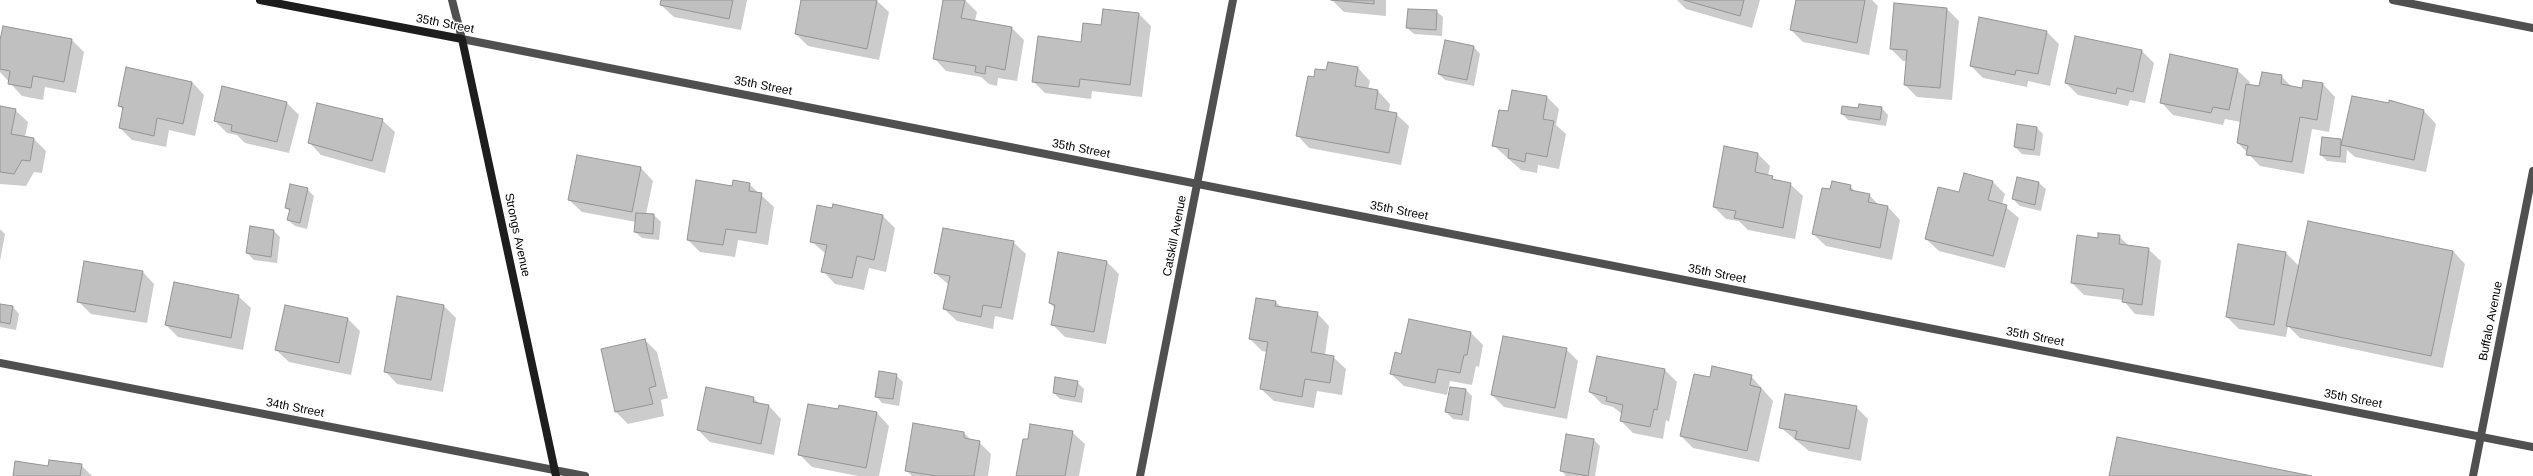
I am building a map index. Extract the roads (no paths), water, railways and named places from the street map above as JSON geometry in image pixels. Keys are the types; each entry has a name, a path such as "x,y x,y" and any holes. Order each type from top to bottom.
{"street":[{"name":"35th Street","path":"260,0 2533,447"},
{"name":"Strongs Avenue","path":"452,0 462,39 556,473"},
{"name":"Catskill Avenue","path":"1140,476 1233,0"},
{"path":"2393,0 2533,28"},
{"name":"Buffalo Avenue","path":"2473,476 2533,170"},
{"name":"34th Street","path":"0,363 556,473 586,476"}]}
